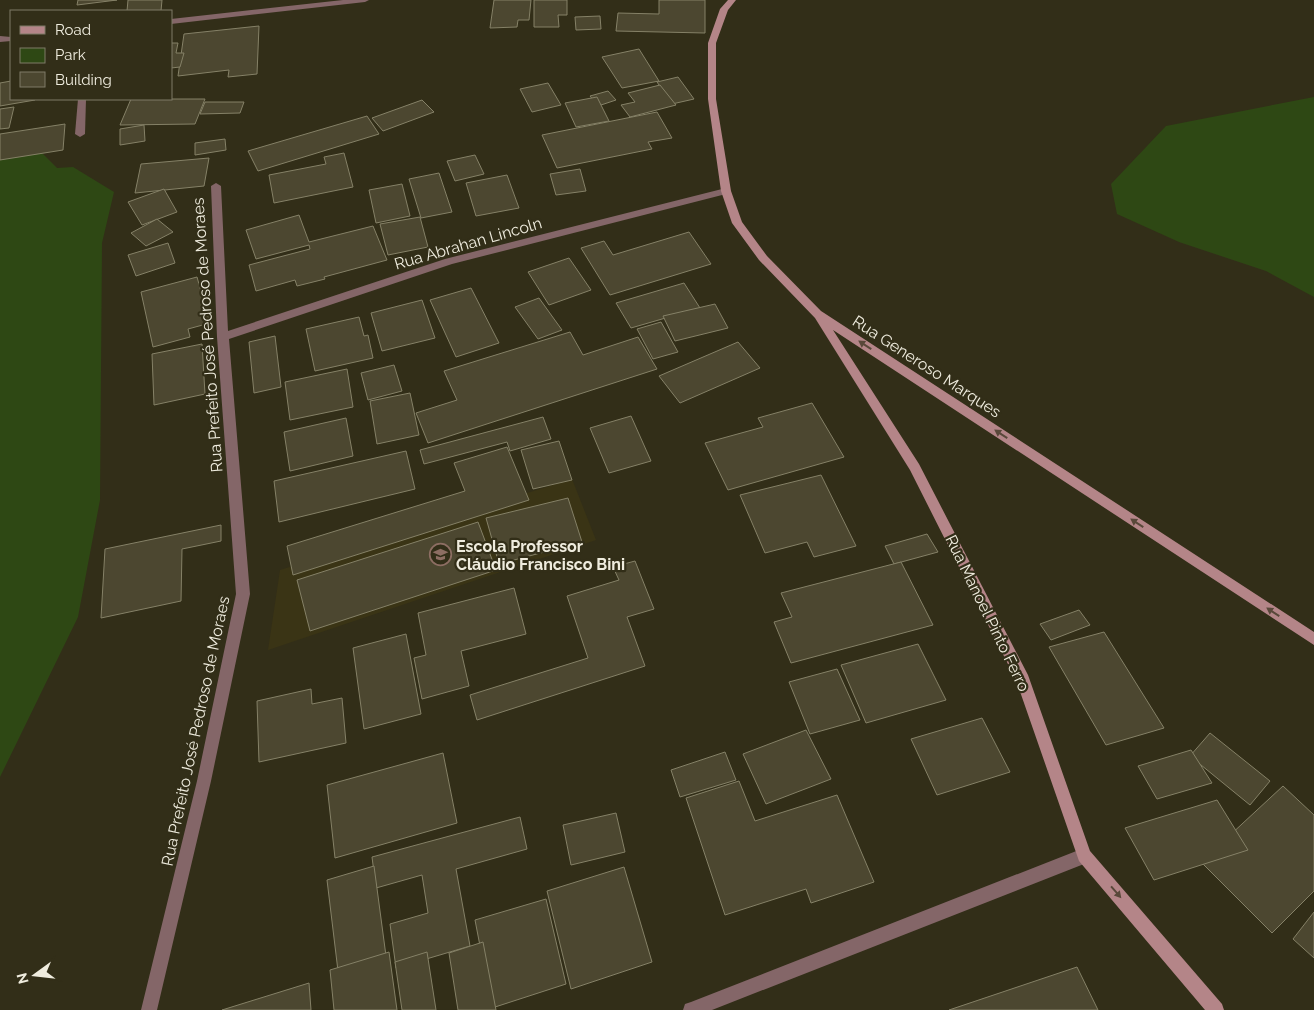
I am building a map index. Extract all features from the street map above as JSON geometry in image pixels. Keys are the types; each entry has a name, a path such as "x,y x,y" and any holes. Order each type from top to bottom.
{"street":[{"path":"172,22 365,0"},
{"name":"Rua Generoso Marques","path":"732,0 724,9 712,43 712,98 726,190 738,223 763,258 817,314 1314,639"},
{"path":"80,134 82,100"},
{"name":"Rua Prefeito José Pedroso de Moraes","path":"149,1010 204,781 242,594 222,337 216,186"},
{"name":"Rua Abrahan Lincoln","path":"222,337 449,261 726,190"},
{"name":"Rua Manoel Pinto Ferro","path":"817,314 915,467 1023,679 1084,856 1216,1010"},
{"path":"700,1008 1084,856"}],"shaded area":[{"name":"Escola Professor Cláudio Francisco Bini","path":"572,479 596,540 268,650 280,570"}],"green space":[{"path":"1314,97 1314,297 1266,271 1179,242 1117,214 1111,184 1166,126"},
{"path":"0,138 31,142 57,168 73,167 114,192 102,243 100,500 78,617 0,777"}],"building":[{"path":"78,0 117,0 77,5"},
{"path":"128,0 162,0 161,10 127,10"},
{"path":"494,0 531,0 529,20 518,20 517,27 490,28"},
{"path":"534,0 567,0 567,15 558,15 559,27 534,27"},
{"path":"659,0 705,0 705,33 616,31 618,13 659,14"},
{"path":"600,16 601,29 576,30 575,17"},
{"path":"259,26 257,74 228,77 229,70 178,76 184,34"},
{"path":"172,43 178,43 176,53 184,53 180,67 172,68"},
{"path":"639,49 659,81 622,88 602,57"},
{"path":"678,77 694,99 672,104 657,82"},
{"path":"10,81 10,100 35,100 0,106 0,83"},
{"path":"548,83 561,105 532,112 520,89"},
{"path":"660,85 676,105 630,117 621,105 635,102 628,93"},
{"path":"608,91 616,100 598,106 590,96"},
{"path":"597,97 609,121 576,127 565,103"},
{"path":"205,99 195,124 120,125 131,100"},
{"path":"422,100 434,112 383,131 372,118"},
{"path":"205,102 244,102 240,113 200,114"},
{"path":"14,107 9,128 0,129 0,109"},
{"path":"657,112 672,138 648,142 652,149 557,168 542,135"},
{"path":"367,116 379,134 258,171 248,151"},
{"path":"65,124 63,150 0,160 0,134"},
{"path":"144,125 145,141 120,145 120,129"},
{"path":"225,139 226,150 195,155 195,143"},
{"path":"344,153 353,187 274,203 269,175 326,164 324,157"},
{"path":"475,155 484,174 455,181 447,161"},
{"path":"209,158 204,186 135,193 141,164"},
{"path":"580,169 586,191 556,195 550,174"},
{"path":"439,173 452,212 421,218 409,179"},
{"path":"507,175 519,208 476,216 466,183"},
{"path":"402,184 410,216 376,223 369,190"},
{"path":"164,189 177,212 142,225 128,202"},
{"path":"299,215 309,242 373,226 387,260 297,286 295,280 256,291 249,265 310,249 309,245 256,259 246,230"},
{"path":"420,217 428,247 388,255 380,224"},
{"path":"157,219 173,232 146,246 131,233"},
{"path":"689,232 711,264 610,295 581,248 604,241 613,255"},
{"path":"168,243 175,263 136,276 128,255"},
{"path":"569,258 591,290 549,305 528,272"},
{"path":"197,277 210,323 188,329 190,337 153,347 141,292"},
{"path":"684,283 700,308 631,328 616,303"},
{"path":"471,288 499,343 456,357 430,300"},
{"path":"539,298 562,330 538,339 515,307"},
{"path":"422,300 435,338 382,351 371,313"},
{"path":"715,304 728,328 675,341 663,316"},
{"path":"359,317 364,336 368,335 373,358 315,371 306,329"},
{"path":"661,322 678,352 653,359 637,329"},
{"path":"570,332 583,355 638,337 657,369 428,443 416,413 457,400 444,371"},
{"path":"275,336 281,387 254,393 249,342"},
{"path":"738,342 760,368 680,403 659,376"},
{"path":"202,344 205,394 154,405 152,354"},
{"path":"394,365 402,391 368,400 361,373"},
{"path":"347,369 353,407 290,420 285,382"},
{"path":"410,393 419,435 377,444 370,401"},
{"path":"812,403 844,457 728,490 705,443 763,427 758,418"},
{"path":"631,416 651,461 609,473 590,428"},
{"path":"543,417 551,439 510,451 507,442 424,464 420,450"},
{"path":"346,418 353,456 290,471 284,432"},
{"path":"559,441 572,480 533,489 521,450"},
{"path":"507,447 529,500 293,575 287,546 465,491 454,463"},
{"path":"406,451 415,489 279,522 274,481"},
{"path":"821,475 856,546 814,557 807,542 765,553 740,495"},
{"path":"568,498 582,542 499,564 486,518"},
{"path":"478,522 496,570 310,631 297,580"},
{"path":"221,525 221,541 182,549 181,601 101,618 105,549"},
{"path":"927,534 938,552 894,564 885,546"},
{"path":"635,561 654,609 627,617 645,666 477,720 470,695 588,658 567,596 619,580 613,567"},
{"path":"901,562 933,625 791,663 774,622 792,617 781,593"},
{"path":"514,588 526,634 461,651 469,686 422,699 414,658 426,655 418,613"},
{"path":"1079,610 1090,625 1051,640 1040,624"},
{"path":"1104,632 1164,728 1106,745 1049,647"},
{"path":"406,634 421,714 364,729 353,648"},
{"path":"918,644 946,700 866,723 841,665"},
{"path":"837,669 860,720 810,734 789,682"},
{"path":"311,689 312,704 342,698 346,743 259,762 257,701"},
{"path":"982,718 1010,772 937,795 911,739"},
{"path":"806,730 831,779 766,804 743,754"},
{"path":"1210,733 1270,781 1250,805 1190,756"},
{"path":"1191,750 1212,783 1157,799 1138,766"},
{"path":"725,752 736,780 680,797 671,770"},
{"path":"443,753 457,823 335,858 327,785"},
{"path":"739,781 755,821 837,795 874,882 811,903 806,889 725,915 686,798"},
{"path":"1283,786 1314,815 1314,891 1272,933 1201,862"},
{"path":"1217,800 1248,850 1154,880 1125,828"},
{"path":"616,813 625,852 571,865 563,825"},
{"path":"520,817 527,849 456,869 470,946 396,968 390,924 428,913 422,875 376,888 372,857"},
{"path":"374,866 386,956 338,971 327,880"},
{"path":"624,867 652,962 571,989 547,891"},
{"path":"546,899 566,984 492,1008 475,920"},
{"path":"1314,912 1314,958 1293,939"},
{"path":"483,942 496,1010 458,1010 449,953"},
{"path":"389,952 397,1010 334,1010 330,970"},
{"path":"427,952 436,1010 402,1010 395,962"},
{"path":"1077,967 1098,1010 949,1010"},
{"path":"309,983 311,1010 222,1010"}],"place":[{"name":"Escola Professor Cláudio Francisco Bini","path":"440,555"}]}
